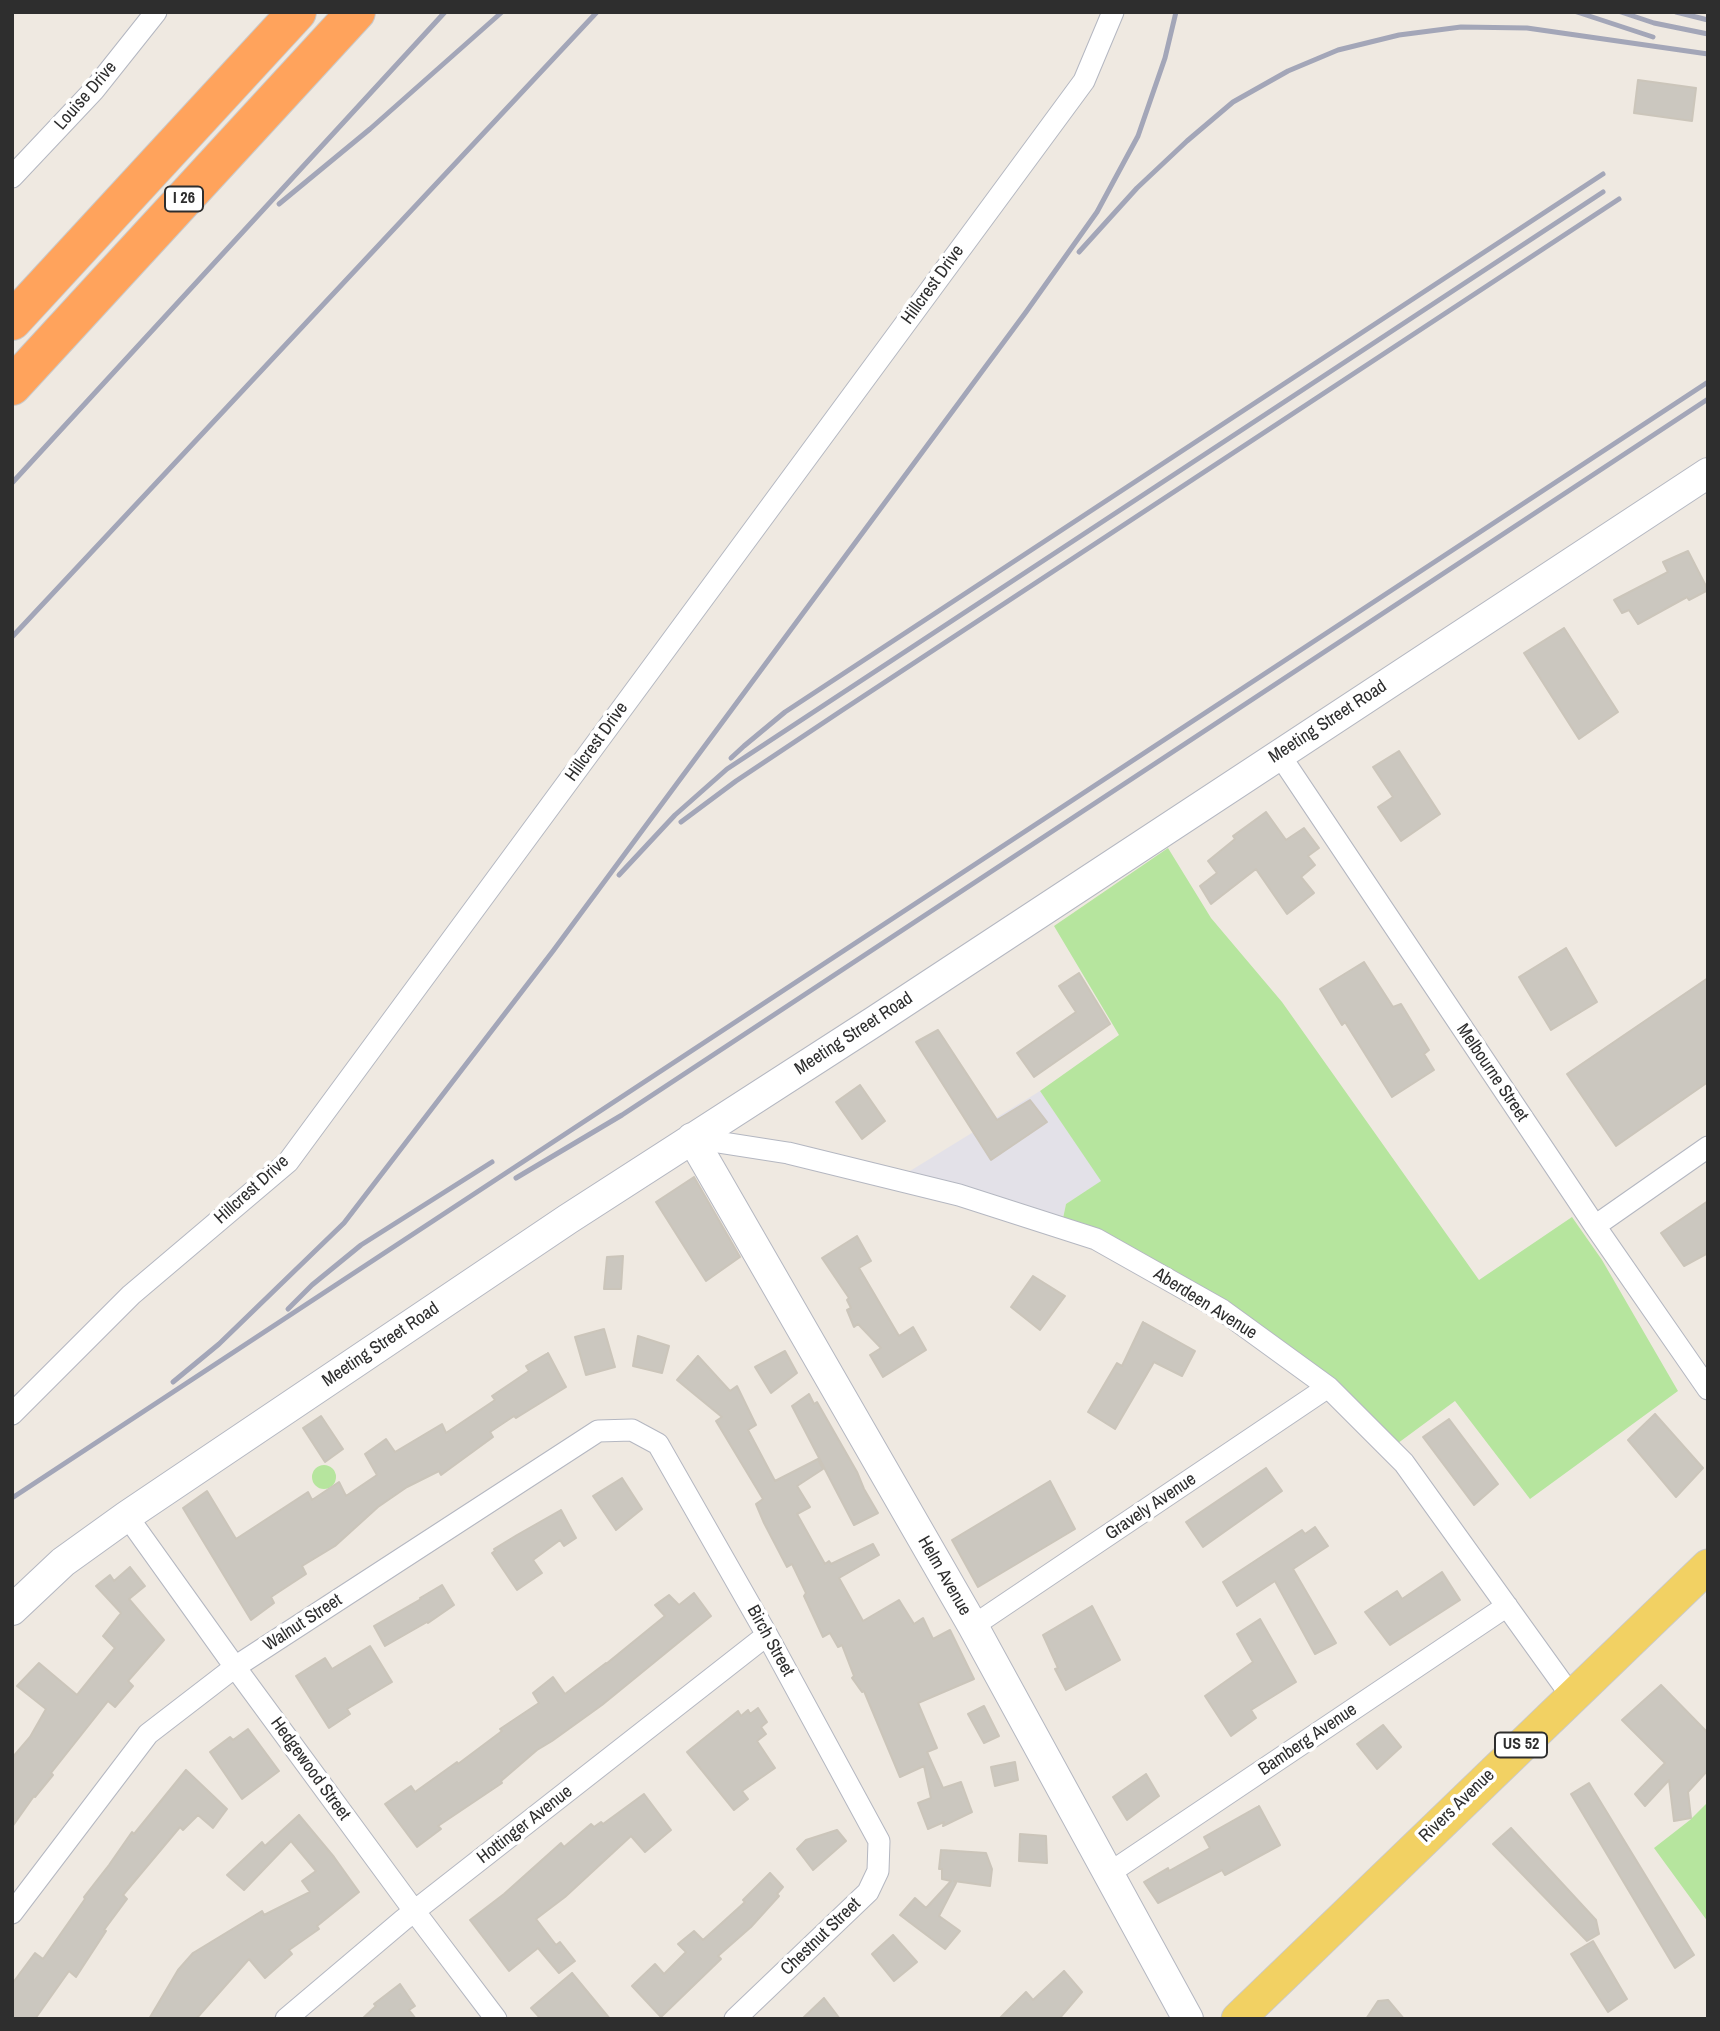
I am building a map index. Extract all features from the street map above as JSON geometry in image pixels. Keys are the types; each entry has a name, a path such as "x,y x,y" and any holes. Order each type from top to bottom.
{"highway":[{"name":"I 26","path":"12,321 298,12"},
{"name":"I 26","path":"12,386 356,12"}],"main road":[{"name":"Rivers Avenue","path":"1238,2019 1708,1566"}],"street":[{"name":"Louise Drive","path":"12,177 94,90 156,12"},
{"name":"Hillcrest Drive","path":"12,1414 131,1295 288,1162 1084,81 1113,12"},
{"name":"Meeting Street Road","path":"12,1610 63,1562 127,1516 556,1227 1708,472"},
{"name":"Melbourne Street","path":"1279,754 1595,1226 1708,1389"},
{"name":"Aberdeen Avenue","path":"692,1138 788,1153 946,1191 1096,1239 1223,1310 1328,1387 1404,1463 1572,1697"},
{"name":"Helm Avenue","path":"692,1138 973,1626 1188,2019"},
{"path":"1595,1226 1708,1147"},
{"name":"Gravely Avenue","path":"973,1626 1328,1387"},
{"name":"Walnut Street","path":"12,1913 148,1734 235,1667 598,1432 632,1430 658,1444"},
{"name":"Birch Street","path":"658,1444 767,1635 879,1841"},
{"name":"Hedgewood Street","path":"127,1516 235,1667 496,2019"},
{"name":"Bamberg Avenue","path":"1108,1874 1507,1606"},
{"name":"Hottinger Avenue","path":"286,2019 403,1920 767,1635"},
{"name":"Chestnut Street","path":"735,2019 868,1892 878,1871 879,1841"}],"shaded area":[{"path":"1040,1091 1102,1181 1066,1204 1061,1228 897,1179"}],"green space":[{"path":"1168,848 1211,918 1282,1002 1479,1280 1572,1217 1602,1260 1678,1391 1530,1499 1455,1401 1390,1449 1222,1310 1061,1228 1066,1204 1101,1181 1040,1091 1119,1035 1054,926"},
{"path":"324,1465 335,1472 336,1477 329,1488 324,1489 313,1482 312,1477 319,1466"},
{"path":"1708,1802 1708,1922 1654,1848"}],"building":[{"path":"1638,80 1696,88 1692,121 1634,113"},
{"path":"1688,551 1708,590 1689,600 1687,597 1638,624 1629,610 1622,613 1614,600 1668,572 1663,562"},
{"path":"1564,628 1618,712 1579,739 1524,653"},
{"path":"1399,751 1440,814 1401,841 1378,807 1393,797 1373,767"},
{"path":"1266,812 1286,840 1304,828 1319,848 1308,856 1315,865 1301,877 1314,893 1287,914 1256,869 1211,904 1200,886 1217,873 1208,861 1235,839 1233,836"},
{"path":"1566,948 1597,1002 1551,1030 1519,977"},
{"path":"1364,962 1393,1007 1401,1004 1429,1050 1424,1054 1434,1070 1392,1097 1345,1022 1342,1025 1320,989"},
{"path":"1079,973 1110,1024 1034,1077 1017,1053 1076,1012 1059,986"},
{"path":"1708,978 1708,1082 1616,1146 1567,1074"},
{"path":"938,1030 997,1120 1030,1100 1047,1122 991,1160 916,1042"},
{"path":"860,1085 885,1121 862,1139 836,1102"},
{"path":"694,1177 740,1257 706,1281 656,1202"},
{"path":"1708,1201 1708,1253 1684,1266 1661,1233"},
{"path":"857,1236 871,1261 859,1268 899,1336 913,1327 926,1350 883,1377 870,1355 881,1348 858,1324 854,1327 847,1310 851,1308 847,1300 849,1298 822,1258"},
{"path":"623,1256 621,1289 604,1289 607,1257"},
{"path":"1033,1276 1065,1296 1040,1330 1011,1307"},
{"path":"1143,1322 1195,1351 1182,1376 1154,1362 1115,1429 1088,1412 1117,1363 1122,1366"},
{"path":"604,1329 615,1367 586,1375 575,1337"},
{"path":"638,1336 669,1346 662,1373 633,1366"},
{"path":"785,1351 797,1373 771,1393 755,1367"},
{"path":"548,1353 566,1387 490,1432 493,1437 441,1475 439,1471 407,1487 378,1507 335,1546 302,1566 306,1574 271,1597 274,1603 251,1620 183,1508 207,1491 236,1539 308,1492 312,1500 339,1482 346,1496 377,1475 365,1454 386,1439 395,1452 442,1424 446,1433 495,1400 492,1396 529,1371 526,1366"},
{"path":"698,1356 730,1391 737,1386 756,1425 748,1430 775,1481 818,1459 823,1469 797,1486 810,1507 797,1514 825,1564 829,1561 831,1564 873,1544 879,1555 839,1578 863,1621 899,1600 914,1624 923,1618 933,1639 950,1630 974,1679 918,1703 937,1748 927,1752 943,1788 961,1782 972,1812 943,1826 944,1822 928,1829 918,1803 931,1798 924,1766 900,1777 864,1691 862,1692 852,1678 854,1676 842,1645 838,1647 830,1633 823,1637 792,1564 787,1567 764,1523 756,1504 763,1499 716,1421 722,1417 677,1380"},
{"path":"809,1394 814,1404 817,1402 878,1513 854,1525 792,1406"},
{"path":"1655,1414 1703,1468 1676,1497 1628,1440"},
{"path":"321,1416 343,1449 325,1462 303,1428"},
{"path":"1449,1419 1498,1484 1474,1505 1423,1437"},
{"path":"1266,1468 1282,1491 1203,1547 1186,1522"},
{"path":"622,1478 642,1509 616,1530 593,1496"},
{"path":"1050,1481 1075,1529 978,1587 952,1540"},
{"path":"561,1510 576,1538 564,1546 560,1540 533,1560 542,1573 517,1590 492,1553 494,1549"},
{"path":"1315,1527 1328,1546 1293,1569 1336,1643 1315,1654 1275,1581 1237,1606 1223,1582 1302,1530 1305,1534"},
{"path":"130,1567 145,1586 129,1599 164,1640 128,1681 133,1686 115,1707 108,1701 12,1827 12,1758 30,1737 46,1709 17,1686 39,1663 77,1695 115,1648 103,1636 121,1613 96,1586 110,1575 114,1581"},
{"path":"1442,1572 1460,1600 1390,1645 1365,1612 1397,1591 1402,1599"},
{"path":"442,1585 454,1605 428,1623 385,1646 374,1626"},
{"path":"694,1593 711,1616 602,1705 537,1750 501,1781 502,1783 438,1826 441,1829 417,1847 385,1804 411,1786 415,1792 502,1731 500,1729 539,1703 533,1693 553,1677 565,1694 606,1664 665,1616 655,1605 669,1595 679,1605"},
{"path":"1092,1606 1120,1660 1066,1690 1043,1635"},
{"path":"1260,1619 1296,1682 1251,1710 1256,1718 1231,1736 1205,1696 1253,1662 1237,1634"},
{"path":"370,1646 392,1682 347,1709 350,1714 329,1728 296,1676 325,1658 332,1669"},
{"path":"1661,1685 1708,1733 1708,1770 1688,1792 1691,1818 1674,1821 1669,1780 1645,1806 1635,1794 1665,1763 1622,1720"},
{"path":"984,1706 999,1736 984,1743 968,1714"},
{"path":"758,1708 767,1722 761,1727 766,1734 757,1741 775,1768 742,1791 748,1799 734,1810 687,1752 738,1711 741,1716 748,1710 750,1714"},
{"path":"1383,1725 1401,1747 1377,1769 1357,1744"},
{"path":"248,1729 279,1771 242,1799 210,1752 230,1737 233,1740"},
{"path":"1015,1762 1018,1780 995,1786 991,1767"},
{"path":"186,1770 227,1809 213,1828 198,1815 183,1830 180,1827 123,1895 127,1899 104,1930 106,1931 76,1977 69,1971 35,2019 12,2019 12,1984 35,1953 43,1959 132,1832 134,1834"},
{"path":"1146,1774 1159,1796 1127,1820 1113,1797"},
{"path":"1589,1783 1694,1955 1675,1968 1571,1794"},
{"path":"644,1794 671,1830 645,1852 631,1836 565,1897 536,1919 556,1945 560,1942 575,1961 559,1973 538,1948 509,1971 470,1920 504,1894 561,1843 564,1847 591,1824 594,1827 601,1822 603,1824"},
{"path":"1259,1806 1280,1845 1225,1875 1222,1870 1158,1903 1144,1882 1210,1848 1204,1837"},
{"path":"299,1815 359,1892 317,1926 319,1929 289,1950 292,1954 265,1978 249,1959 196,2019 149,2019 178,1970 193,1953 262,1911 264,1915 310,1892 302,1881 316,1871 291,1841 244,1890 227,1875 262,1842 265,1846"},
{"path":"1511,1828 1596,1920 1599,1934 1587,1941 1493,1844"},
{"path":"837,1830 846,1841 813,1870 797,1849 806,1840"},
{"path":"1020,1834 1046,1836 1047,1863 1019,1861"},
{"path":"941,1850 986,1853 992,1869 990,1886 954,1881 956,1883 939,1916 960,1931 945,1949 900,1915 915,1898 926,1908 951,1881 942,1879 942,1869 939,1869"},
{"path":"770,1873 783,1887 777,1894 779,1896 751,1927 718,1956 721,1959 661,2017 632,1986 655,1964 664,1974 686,1952 678,1944 694,1931 703,1940 745,1902 743,1900"},
{"path":"893,1935 917,1962 894,1981 872,1954"},
{"path":"1593,1941 1627,1999 1608,2012 1571,1954"},
{"path":"1064,1971 1082,1992 1059,2019 999,2019 1026,1992 1033,2000"},
{"path":"572,1973 610,2019 541,2019 531,2008"},
{"path":"400,1984 415,2006 409,2010 416,2019 362,2019 376,2006 374,2004"},
{"path":"824,1998 840,2019 802,2019"},
{"path":"1388,2000 1404,2019 1366,2019 1378,2001"}],"railway":[{"path":"12,483 445,12"},
{"path":"279,204 370,129 502,12"},
{"path":"12,637 597,12"},
{"path":"173,1382 219,1344 344,1223 553,951 1026,312 1097,212 1138,136 1165,58 1176,12"},
{"path":"1577,12 1653,37"},
{"path":"1621,12 1654,23 1708,34"},
{"path":"1676,12 1708,20"},
{"path":"1079,252 1137,188 1233,102 1288,71 1338,50 1399,35 1461,27 1527,28 1708,54"},
{"path":"731,758 785,712 1603,174"},
{"path":"619,875 675,815 727,769 1603,192"},
{"path":"681,822 736,781 841,711 1619,199"},
{"path":"12,1498 1708,382"},
{"path":"516,1178 622,1115 1708,399"},
{"path":"288,1309 312,1285 361,1245 492,1162"}]}
